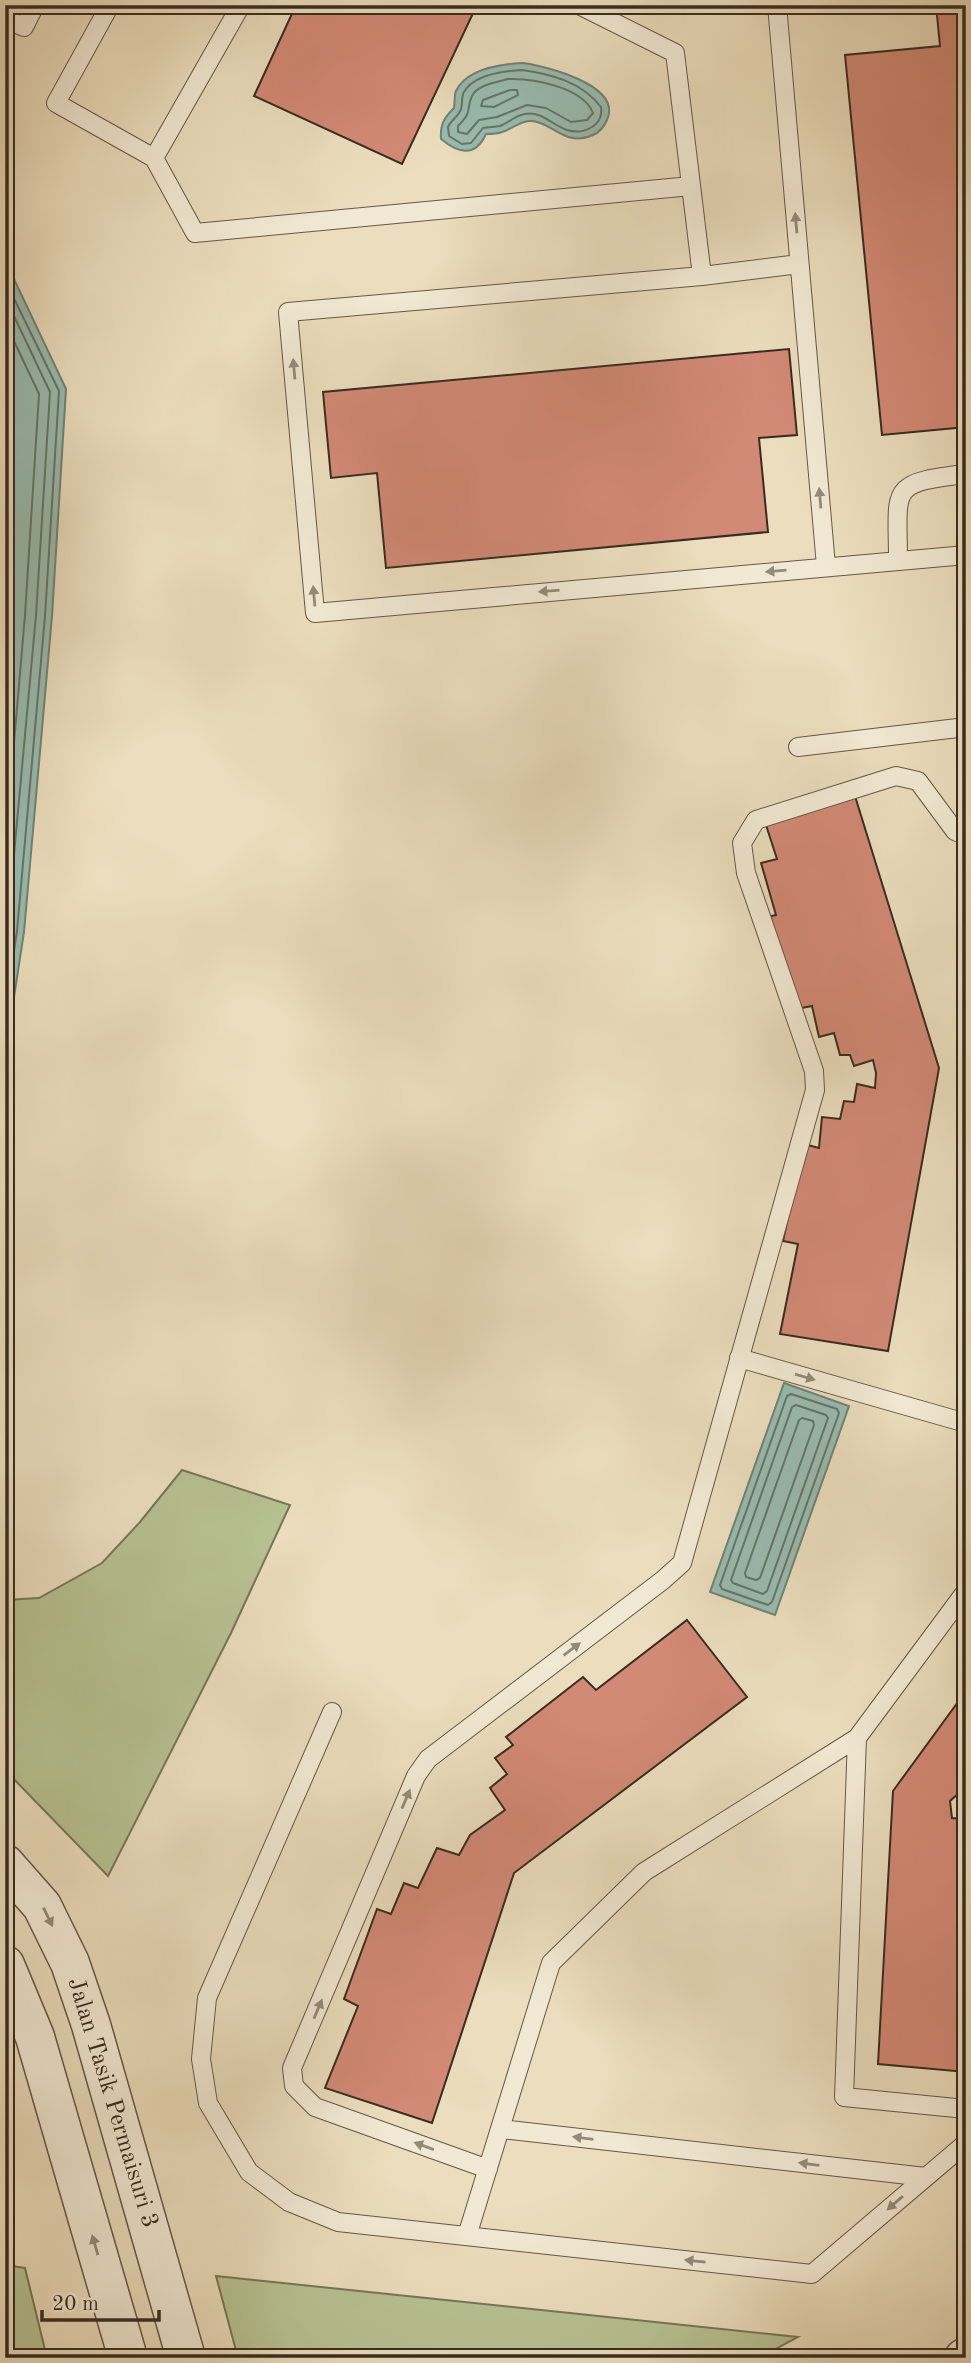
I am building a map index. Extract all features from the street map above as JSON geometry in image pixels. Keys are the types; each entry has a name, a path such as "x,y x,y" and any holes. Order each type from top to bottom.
{"street":[{"name":"Jalan Tasik Permaisuri 3","path":"5,1864 42,1906 70,1964 91,2025 186,2358"},
{"path":"5,1965 35,2037 128,2358"}],"lane":[{"path":"5,19 24,27 36,5"},
{"path":"110,5 56,103 154,158 195,233 691,186"},
{"path":"154,158 241,5"},
{"path":"579,5 675,53 702,276"},
{"path":"777,5 826,566"},
{"path":"799,264 702,276 289,312 315,612 966,555"},
{"path":"898,561 898,498 908,484 966,474"},
{"path":"798,747 966,727"},
{"path":"488,2169 315,2106 294,2086 292,2068 416,1776 428,1759 663,1580 681,1563 815,1090 814,1071 746,873 742,843 756,820 896,776 918,781 955,831 966,836"},
{"path":"739,1358 966,1423"},
{"path":"467,2236 551,1964 644,1872 857,1738 966,1591"},
{"path":"332,1712 207,1998 201,2059 208,2103 249,2172 289,2202 338,2222 812,2274 966,2143"},
{"path":"857,1738 844,2097 966,2109"},
{"path":"501,2129 926,2177"}],"green space":[{"path":"182,1470 290,1505 231,1633 108,1876 5,1770 5,1600 39,1598 102,1563"},
{"path":"5,2265 25,2268 47,2358 5,2358"},
{"path":"216,2276 798,2337 759,2358 238,2358"}],"water":[{"path":"523,63 563,73 593,87 604,97 609,108 602,129 593,135 576,138 563,135 537,122 527,121 500,133 486,134 477,147 466,151 454,148 441,139 442,125 454,108 455,93 461,83 476,72"},
{"path":"5,270 14,279 66,389 52,616 24,932 5,1056"},
{"path":"784,1383 849,1406 775,1615 710,1592"}],"building":[{"path":"296,5 476,7 402,164 254,96"},
{"path":"936,5 966,5 966,427 882,435 845,55 940,46"},
{"path":"789,349 797,435 759,438 768,532 386,568 377,473 331,478 323,392"},
{"path":"855,796 939,1068 888,1351 780,1334 798,1244 783,1241 804,1144 819,1148 822,1117 840,1119 844,1101 854,1102 857,1084 875,1088 876,1073 873,1060 854,1066 850,1055 840,1055 834,1033 819,1037 812,1006 796,1009 767,917 776,915 761,863 777,859 765,822"},
{"path":"687,1620 747,1697 514,1873 432,2123 325,2088 358,2006 344,1999 377,1909 391,1914 404,1883 418,1888 437,1848 459,1855 470,1835 505,1810 490,1788 507,1774 495,1758 513,1745 506,1737 583,1677 596,1690"},
{"path":"966,1691 966,1787 950,1801 952,1818 966,1819 966,2072 878,2064 893,1791"}]}
